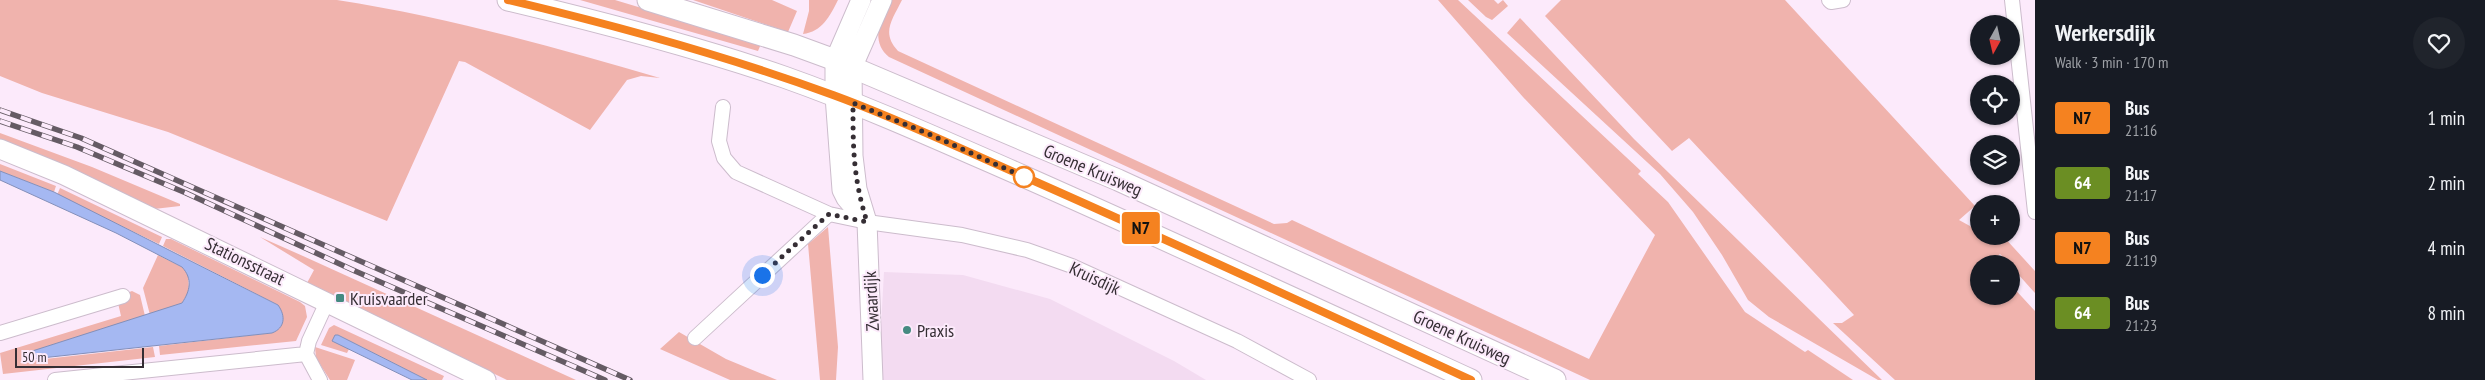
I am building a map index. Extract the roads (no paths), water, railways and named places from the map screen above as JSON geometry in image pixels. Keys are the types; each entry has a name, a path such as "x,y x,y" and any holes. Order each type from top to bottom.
{"main road":[{"name":"Groene Kruisweg","path":"508,0 612,25 678,44 844,99 929,134 1130,223 1471,380"},
{"name":"Groene Kruisweg","path":"648,0 794,45 844,64 1118,180 1555,380"}],"street":[{"path":"844,64 861,0"},
{"path":"844,64 882,0"},
{"path":"1829,0 1830,2 1843,0"},
{"path":"2012,0 2035,212"},
{"name":"Zwaardijk","path":"844,64 844,99 857,189 867,222 874,380"},
{"name":"Kruisdijk","path":"723,107 719,141 724,158 736,172 832,215 867,222 962,235 1027,250 1072,266 1237,341 1309,380"},
{"name":"Stationsstraat","path":"0,149 64,175 486,380"},
{"path":"695,338 832,215"},
{"path":"0,334 123,296"},
{"path":"320,380 306,354 309,341 327,302"},
{"path":"55,380 306,354"}],"water":[{"path":"0,171 54,192 278,305 283,317 282,325 272,333 23,360 23,354 182,303 187,294 189,280 182,267 116,233 0,180"},
{"path":"335,335 427,380 412,380 332,341"}],"railway":[{"path":"0,110 81,138 630,380"},
{"path":"0,121 77,147 186,193 355,271 605,380"}],"place":[{"name":"Kruisvaarder","path":"340,298"},
{"name":"Praxis","path":"907,330"}]}
